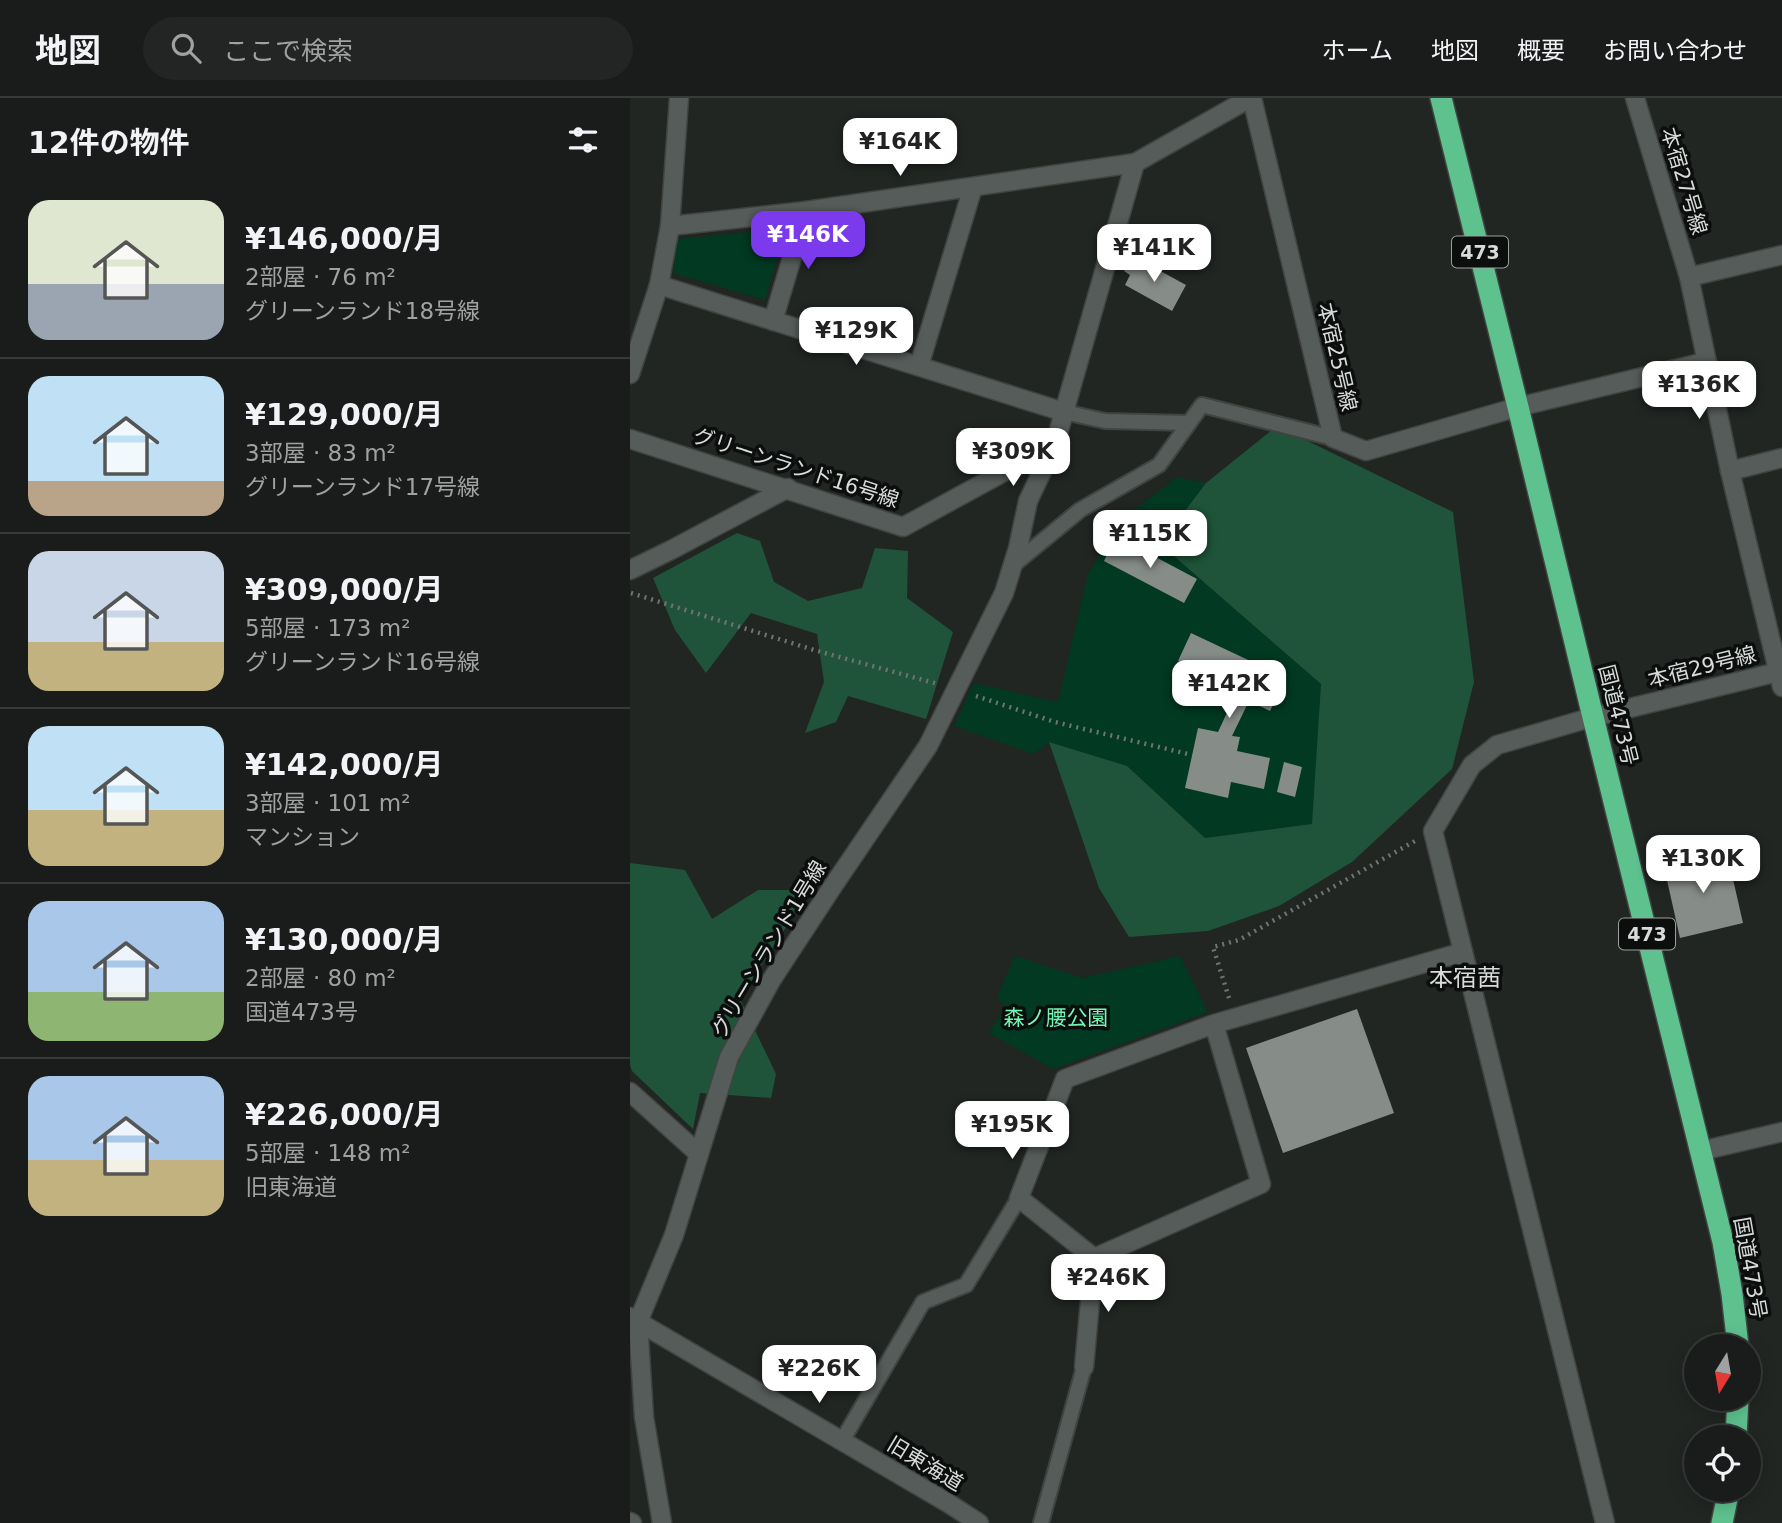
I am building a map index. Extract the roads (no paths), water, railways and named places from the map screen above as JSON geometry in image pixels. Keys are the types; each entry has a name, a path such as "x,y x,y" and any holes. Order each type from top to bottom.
{"highway":[{"name":"国道473号","path":"1441,98 1723,1242 1737,1334"},
{"path":"1722,1523 1726,1502"}],"street":[{"path":"630,374 659,285 670,226 679,98"},
{"path":"670,226 806,211 1135,163 1251,98"},
{"name":"本宿25号線","path":"1251,98 1332,438 1366,451 1518,407 1705,362"},
{"name":"本宿27号線","path":"1635,98 1689,277 1730,471"},
{"path":"1055,444 1135,163"},
{"path":"919,366 973,187"},
{"path":"773,321 806,211"},
{"path":"1689,277 1782,255"},
{"path":"659,285 1064,412"},
{"name":"グリーンランド16号線","path":"630,439 904,527 1055,444"},
{"name":"グリーンランド1号線","path":"662,1523 644,1417 634,1319 674,1235 729,1057 772,979 928,746 1004,593 1018,548 1028,501 1055,444"},
{"path":"1781,677 1730,471 1782,458"},
{"path":"630,570 788,488"},
{"name":"本宿29号線","path":"1463,952 1433,831 1472,765 1497,745 1593,718 1781,677"},
{"path":"1094,1258 1018,1198 1065,1079 1214,1024 1463,952 1605,1523"},
{"path":"1094,1258 1261,1184 1214,1024"},
{"path":"630,1091 699,1154"},
{"path":"1701,1151 1782,1132"},
{"path":"1084,1367 1094,1258"},
{"name":"旧東海道","path":"634,1319 979,1523"}],"lane":[{"path":"1012,566 1080,509 1159,465 1202,405 1332,438"},
{"path":"1064,412 1105,421 1189,423"},
{"path":"842,1441 923,1302 966,1285 1018,1198"},
{"path":"1041,1523 1084,1367"}],"district":[{"name":"本宿茜","path":"1465,978"}],"park label":[{"name":"森ノ腰公園","path":"1056,1018"}]}
